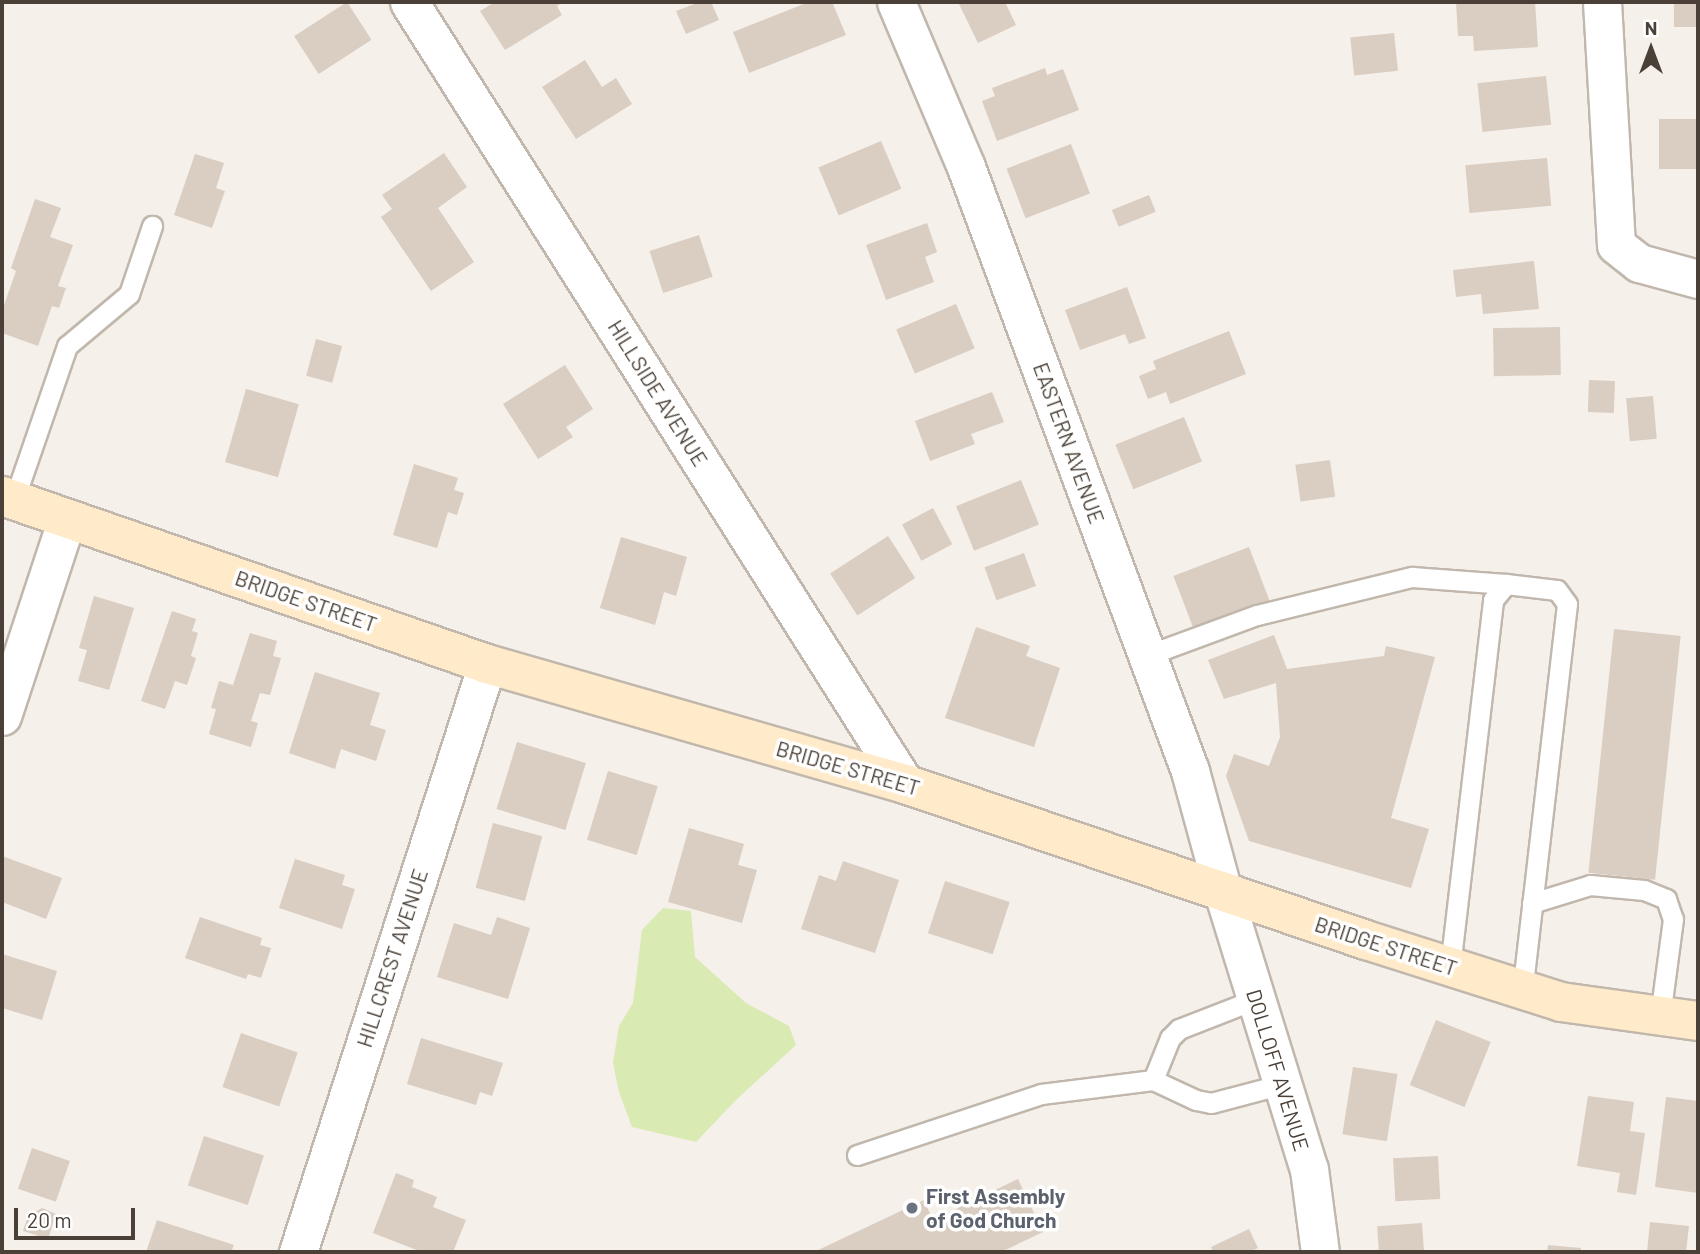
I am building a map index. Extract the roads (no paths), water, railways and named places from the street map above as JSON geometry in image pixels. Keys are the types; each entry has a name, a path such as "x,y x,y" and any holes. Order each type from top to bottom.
{"main road":[{"name":"BRIDGE STREET","path":"8,498 487,664 905,784 1522,990 1561,1002 1698,1021"}],"street":[{"name":"HILLSIDE AVENUE","path":"409,2 905,784"},
{"name":"EASTERN AVENUE","path":"897,2 966,167 1148,655 1190,771 1223,892"},
{"path":"1602,2 1616,245 1639,263 1698,279"},
{"path":"2,716 67,518"},
{"name":"HILLCREST AVENUE","path":"298,1252 487,664"},
{"name":"DOLLOFF AVENUE","path":"1223,892 1308,1169 1320,1252"}],"lane":[{"path":"8,498 67,346 129,294 152,226"},
{"path":"1148,655 1257,615 1412,577 1557,590 1567,604 1522,990"},
{"path":"1450,967 1493,600 1506,584"},
{"path":"1532,903 1590,886 1644,890 1666,899 1673,919 1660,1016"},
{"path":"1153,1080 1171,1038 1180,1029 1256,999"},
{"path":"857,1155 1041,1094 1153,1080 1196,1100 1211,1103 1283,1084"}],"place":[{"name":"First Assembly of God Church","path":"912,1208"}]}
